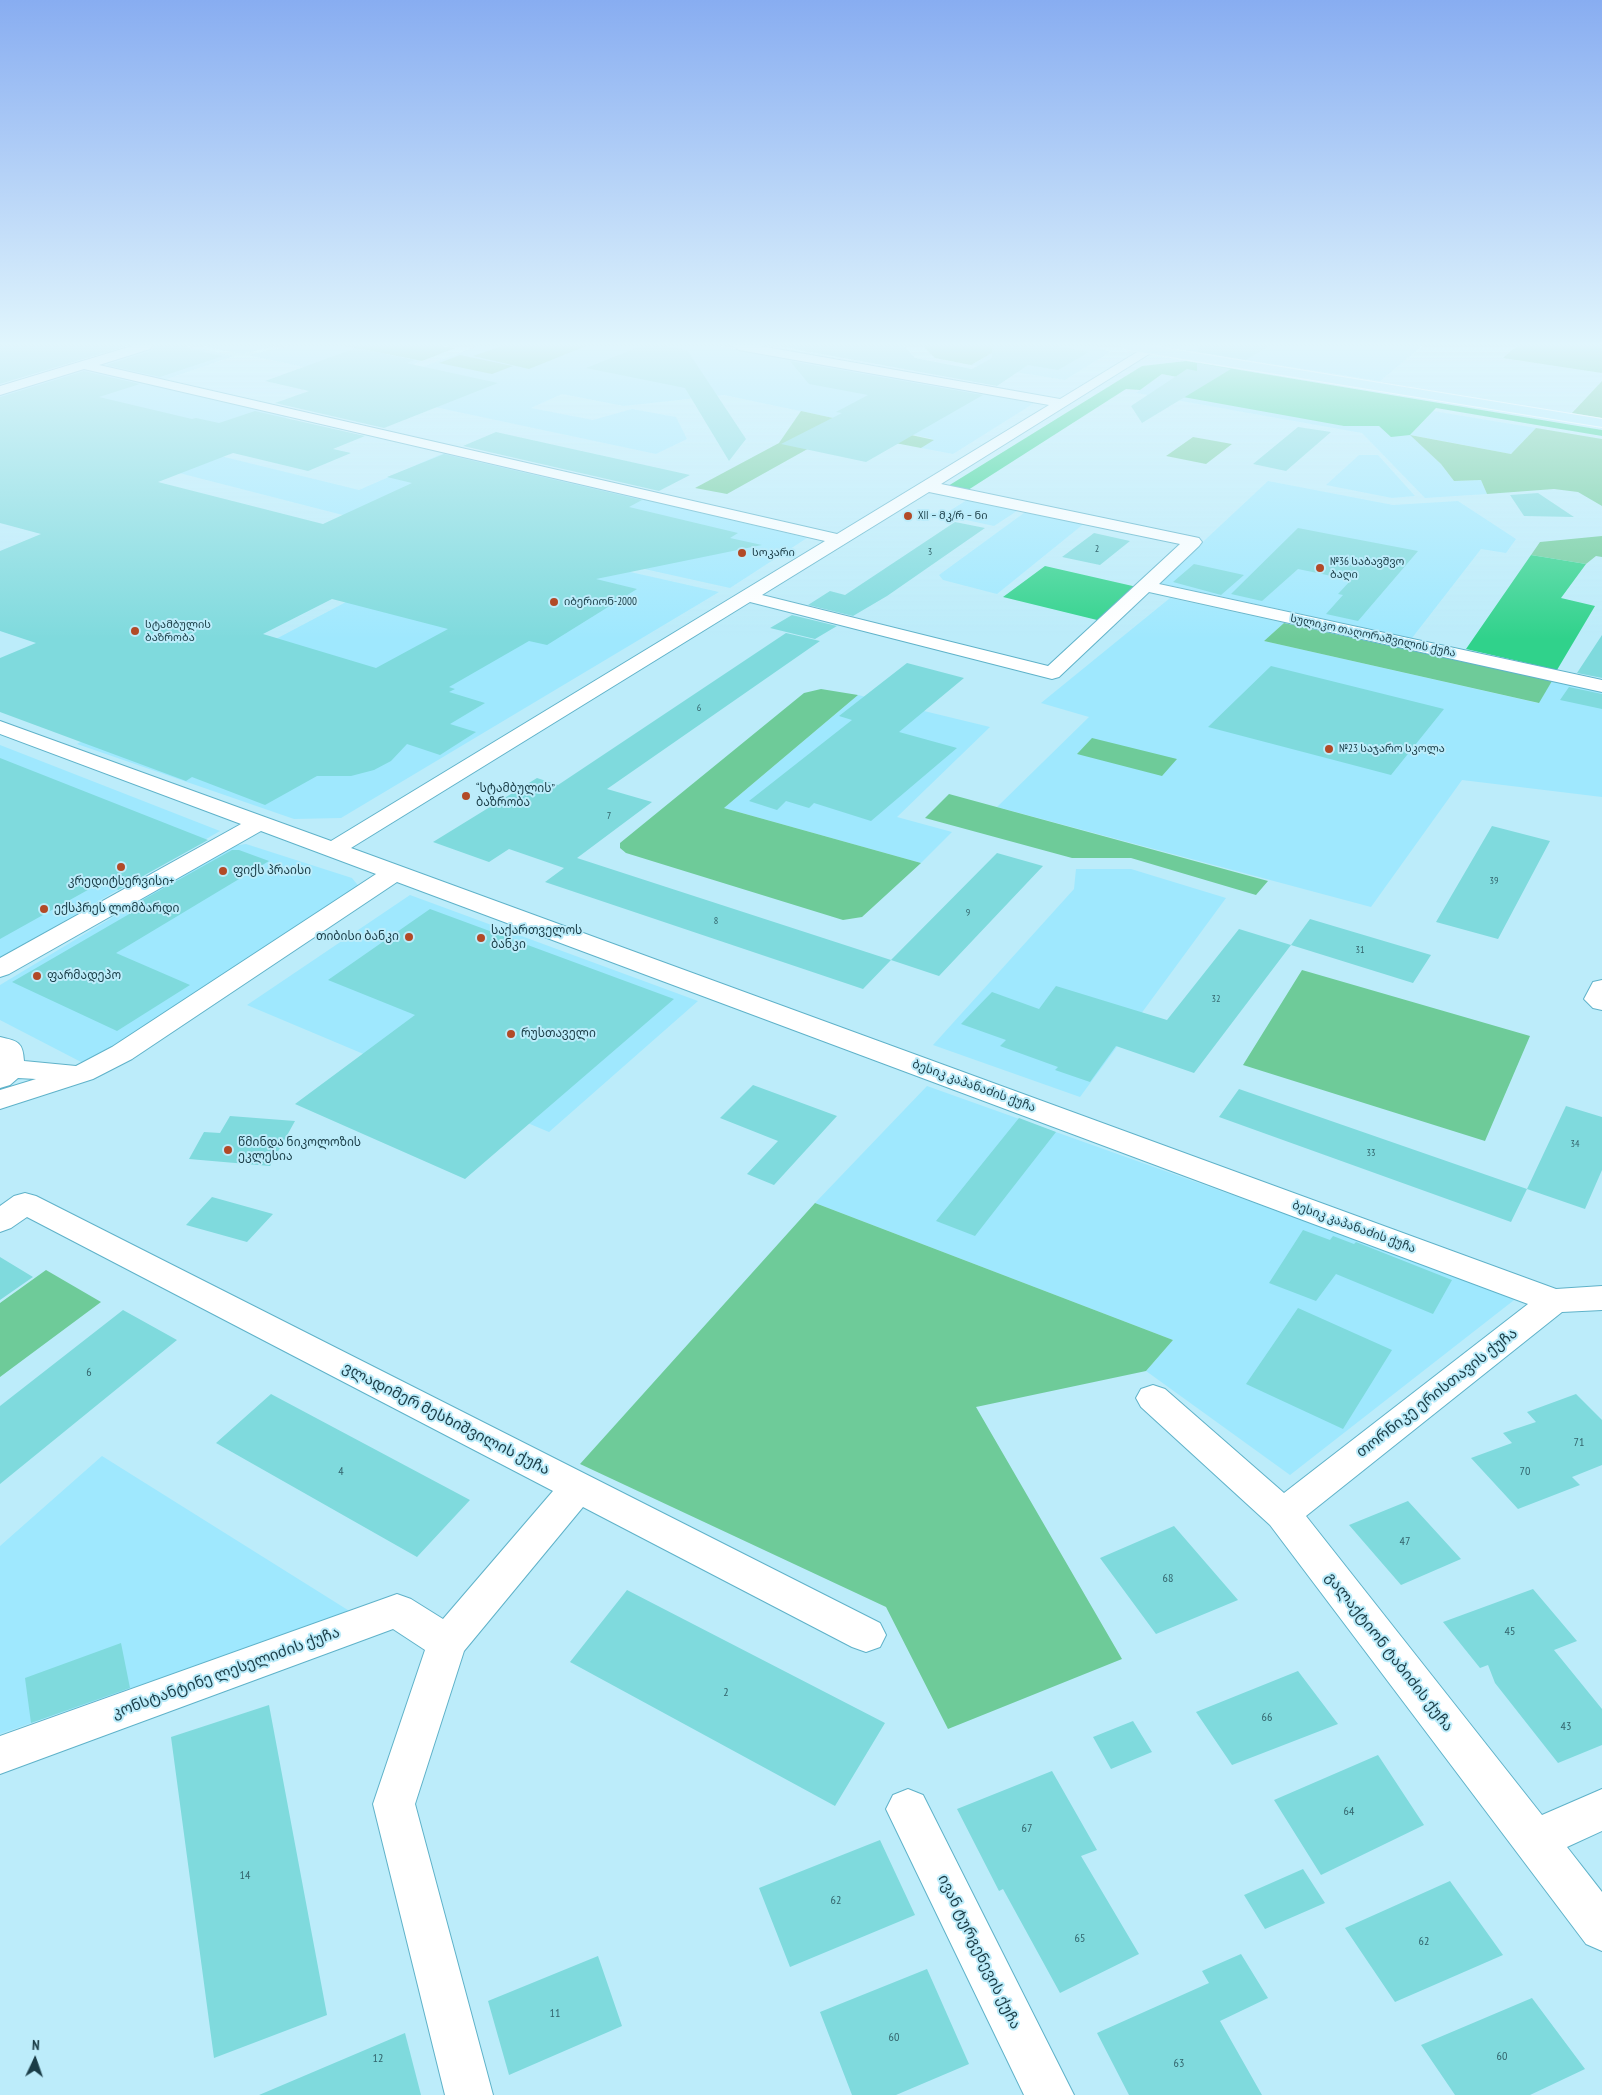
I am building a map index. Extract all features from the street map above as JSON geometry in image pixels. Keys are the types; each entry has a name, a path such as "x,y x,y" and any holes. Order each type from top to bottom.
{"street":[{"path":"425,444 839,539"},
{"path":"332,850 995,444"},
{"path":"746,596 1052,673 1192,542 926,486"},
{"name":"სულიკო თაღორაშვილის ქუჩა","path":"1145,586 1602,686"},
{"name":"ბესიკ კაპანაძის ქუჩა","path":"0,728 1554,1301"},
{"path":"0,969 259,823"},
{"path":"0,1100 84,1072 122,1053 394,873"},
{"path":"1602,988 1597,1000 1602,1002"},
{"path":"4,1064 84,1072"},
{"name":"ვლადიმერ მესხიშვილის ქუჩა","path":"13,1212 578,1487 866,1635"},
{"path":"1554,1301 1602,1298"},
{"name":"თორნიკე ერისთავის ქუჩა","path":"1283,1514 1554,1301"},
{"name":"გალაქტიონ ტაბიძის ქუჩა","path":"1153,1398 1283,1514 1602,1928"},
{"path":"469,2095 394,1804 447,1643 578,1487"},
{"name":"კონსტანტინე ლესელიძის ქუჩა","path":"0,1755 396,1612 447,1643"},
{"name":"ივან ტურგენევის ქუჩა","path":"908,1808 1050,2095"},
{"path":"1534,1841 1602,1809"}],"shaded area":[{"path":"65,444 219,444 200,451 359,490 446,452 807,538 730,588 469,530 444,541"},
{"path":"608,444 677,444 656,454"},
{"path":"927,444 969,444 953,454 921,448"},
{"path":"1372,444 1420,444 1441,464 1454,481 1481,480 1487,494 1425,498"},
{"path":"1457,444 1521,444 1511,454"},
{"path":"1359,455 1378,455 1415,496 1392,498 1326,485"},
{"name":"№36 საბავშვო ბაღი","path":"1268,481 1393,505 1458,501 1516,539 1506,553 1481,549 1412,638 1159,583"},
{"path":"970,498 1020,509 994,526 943,515"},
{"path":"1028,510 1086,522 997,594 943,580 939,575"},
{"path":"471,536 719,592 341,818 294,819 77,744"},
{"name":"№23 საჯარო სკოლა","path":"1170,598 1284,623 1264,641 1538,703 1552,681 1602,691 1602,797 1462,780 1371,907 997,807 1089,717 1041,703"},
{"path":"858,695 990,727 897,817 952,832 921,863 724,808"},
{"path":"0,745 220,831 0,958"},
{"path":"246,844 352,878 361,889 100,1058 83,1063 0,1020 0,985 231,846"},
{"path":"1076,869 1131,869 1226,898 1080,1097 933,1045 1074,889"},
{"name":"რუსთაველი","path":"410,895 698,1001 549,1132 247,1005"},
{"path":"927,1086 1518,1297 1290,1475 1146,1371 1173,1340 815,1203"},
{"path":"102,1456 351,1612 0,1734 0,1546"}],"green space":[{"path":"778,444 817,444 727,494 695,488"},
{"path":"899,444 928,444 921,448"},
{"path":"1016,444 1040,444 968,490 948,486"},
{"path":"1183,444 1232,444 1206,464 1166,456"},
{"path":"1419,444 1457,444 1511,454 1521,444 1602,444 1602,506 1578,492 1554,489 1487,494 1481,480 1454,481 1441,464"},
{"path":"1602,536 1602,557 1596,556 1586,564 1531,555 1540,542"},
{"path":"1531,555 1586,564 1561,598 1595,606 1557,670 1466,649"},
{"path":"1045,566 1137,587 1097,620 1003,597"},
{"path":"1284,623 1552,681 1539,703 1264,641"},
{"path":"821,689 858,695 724,808 921,863 862,917 843,920 626,853 620,848 620,843 804,693"},
{"path":"1092,738 1177,759 1162,776 1077,754"},
{"path":"949,794 1268,881 1256,895 1131,858 1072,858 925,818"},
{"path":"1302,970 1530,1036 1485,1141 1243,1065"},
{"path":"815,1203 1173,1340 1146,1371 976,1407 1122,1659 948,1729 886,1607 580,1464"},
{"path":"46,1270 101,1302 0,1377 0,1303"}],"building":[{"path":"0,444 346,444 333,449 351,453 308,471 233,453 158,482 323,524 412,483 387,477 444,454 642,500 629,507 738,533 730,538 762,545 596,579 637,589 547,645 529,641 449,687 455,689 449,692 485,703 450,724 476,732 440,755 407,744 391,761 374,770 351,776 317,776 265,805 192,777 186,781 0,712 0,658 36,643 0,631 0,551 41,534 0,523","holes":["332,599 448,629 376,668 263,634"]},
{"path":"468,444 549,444 690,475 659,491 463,446"},
{"path":"719,444 742,444 729,461"},
{"path":"781,444 898,444 866,462"},
{"path":"1278,444 1317,444 1286,471 1253,464"},
{"path":"1538,493 1574,517 1524,516 1510,495"},
{"path":"955,522 985,528 887,596 853,616 808,605 830,591 845,595"},
{"path":"1298,528 1418,551 1358,621 1326,614 1343,595 1338,594 1351,580 1298,569 1262,601 1231,594"},
{"path":"1094,533 1130,541 1100,565 1062,557"},
{"path":"1194,564 1244,575 1221,595 1173,582"},
{"path":"792,615 837,626 815,639 770,628"},
{"path":"786,633 820,641 607,789 652,802 577,858 891,960 863,989 545,882 564,868 509,849 489,862 433,842 537,778 558,785"},
{"path":"1602,635 1602,678 1577,673"},
{"path":"907,663 964,678 899,732 957,748 871,821 814,803 809,808 786,801 777,810 749,801 852,720 839,716"},
{"path":"1271,666 1444,709 1391,775 1208,727"},
{"path":"1569,687 1602,694 1602,709 1560,700"},
{"path":"0,758 208,840 118,890 111,877 0,939"},
{"path":"1492,826 1550,841 1498,939 1436,922"},
{"path":"232,850 239,850 269,861 116,953 190,985 117,1031 12,982 131,913 128,908"},
{"path":"997,853 1043,866 939,976 891,960"},
{"name":"რუსთაველი","path":"430,909 674,999 465,1179 295,1104 415,1015 328,980"},
{"path":"1310,919 1431,955 1413,983 1291,945"},
{"path":"1239,929 1291,945 1194,1073 1116,1046 1090,1082 1055,1070 1058,1067 1000,1046 1006,1040 961,1024 992,992 1039,1009 1056,986 1167,1020"},
{"path":"753,1085 837,1116 774,1185 747,1174 778,1141 720,1118"},
{"path":"1239,1089 1527,1189 1511,1222 1219,1117"},
{"path":"1566,1106 1602,1117 1602,1170 1585,1209 1527,1189"},
{"name":"წმინდა ნიკოლოზის ეკლესია","path":"230,1116 295,1121 270,1166 189,1159 204,1132 220,1133"},
{"path":"1019,1118 1056,1132 975,1236 936,1221"},
{"path":"212,1197 273,1214 247,1242 186,1225"},
{"path":"1303,1230 1330,1240 1333,1236 1354,1244 1356,1242 1452,1280 1433,1314 1336,1274 1316,1301 1269,1283"},
{"path":"0,1257 33,1277 0,1300"},
{"path":"1298,1308 1392,1350 1343,1429 1246,1384"},
{"path":"123,1310 177,1340 0,1484 0,1406"},
{"path":"271,1394 470,1500 417,1557 216,1443"},
{"path":"1576,1394 1602,1420 1602,1465 1572,1477 1580,1485 1518,1509 1471,1458 1512,1443 1503,1433 1536,1422 1527,1412"},
{"path":"1408,1501 1461,1559 1401,1585 1349,1525"},
{"path":"1174,1526 1238,1600 1156,1634 1100,1558"},
{"path":"1533,1589 1577,1641 1554,1650 1602,1709 1602,1745 1558,1763 1495,1683 1488,1665 1480,1668 1443,1622"},
{"path":"627,1590 885,1723 835,1806 570,1662"},
{"path":"121,1643 130,1688 31,1723 25,1678"},
{"path":"1298,1671 1338,1724 1232,1765 1196,1712"},
{"path":"269,1705 327,2015 214,2058 171,1737"},
{"path":"1133,1721 1152,1752 1111,1769 1093,1737"},
{"path":"1378,1755 1424,1825 1321,1875 1274,1800"},
{"path":"1052,1771 1097,1850 1081,1856 1139,1954 1060,1993 1003,1889 999,1891 957,1809"},
{"path":"880,1840 915,1915 790,1967 759,1888"},
{"path":"1303,1869 1325,1903 1265,1929 1244,1895"},
{"path":"1450,1881 1503,1955 1395,2002 1345,1928"},
{"path":"1241,1954 1268,1998 1220,2021 1262,2095 1129,2095 1097,2033 1209,1983 1202,1971"},
{"path":"598,1956 622,2026 509,2075 488,2001"},
{"path":"927,1969 969,2064 896,2095 852,2095 820,2012"},
{"path":"1532,1998 1585,2069 1530,2095 1455,2095 1421,2045"},
{"path":"405,2033 421,2095 259,2095"}],"place":[{"name":"XII – მკ/რ – ნი","path":"908,516"},
{"name":"სოკარი","path":"742,553"},
{"name":"№36 საბავშვო ბაღი","path":"1320,568"},
{"name":"იბერიონ-2000","path":"554,602"},
{"name":"სტამბულის ბაზრობა","path":"135,631"},
{"name":"№23 საჯარო სკოლა","path":"1329,749"},
{"name":"“სტამბულის” ბაზრობა","path":"466,796"},
{"name":"კრედიტსერვისი+","path":"121,867"},
{"name":"ფიქს პრაისი","path":"223,871"},
{"name":"ექსპრეს ლომბარდი","path":"44,909"},
{"name":"თიბისი ბანკი","path":"409,937"},
{"name":"საქართველოს ბანკი","path":"481,938"},
{"name":"ფარმადეპო","path":"37,976"},
{"name":"რუსთაველი","path":"511,1034"},
{"name":"წმინდა ნიკოლოზის ეკლესია","path":"228,1150"}]}
